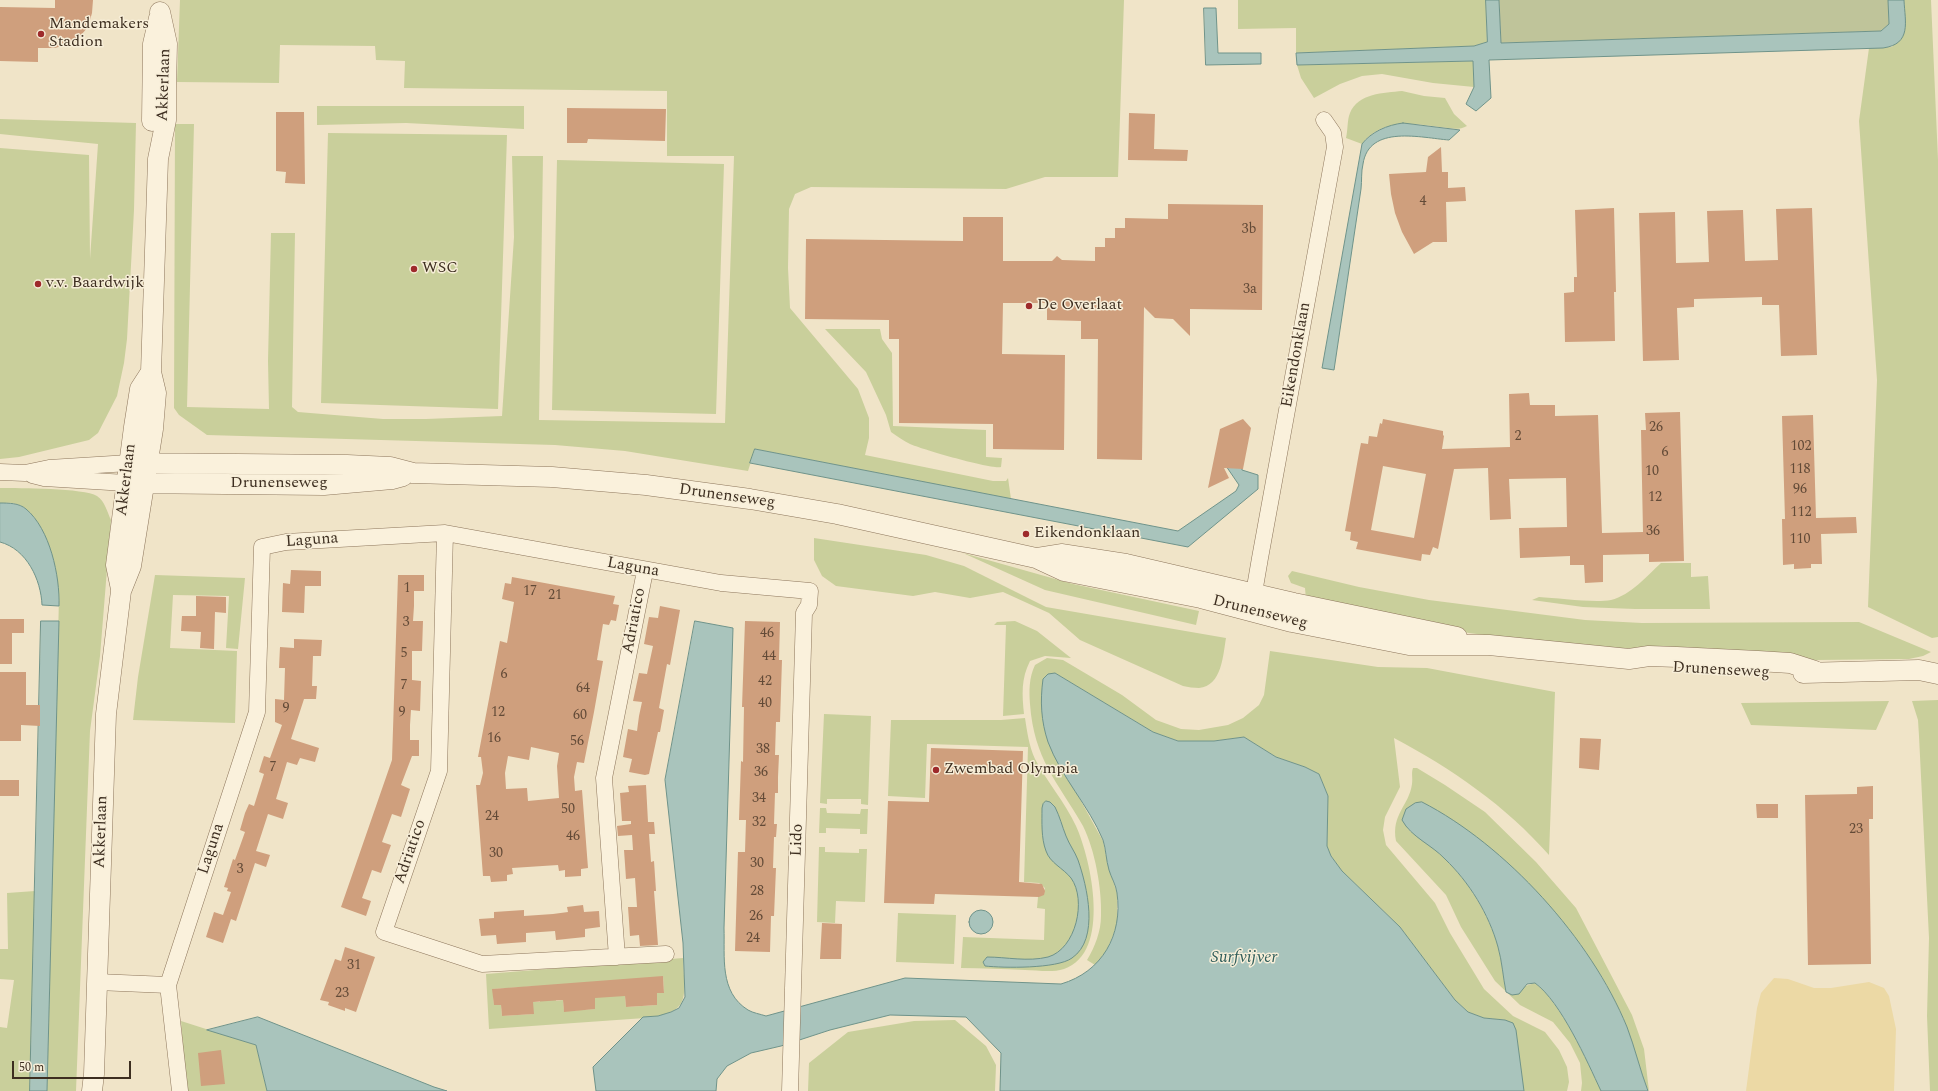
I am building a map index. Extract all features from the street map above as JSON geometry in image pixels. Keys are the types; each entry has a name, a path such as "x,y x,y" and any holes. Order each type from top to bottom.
{"street":[{"name":"Akkerlaan","path":"95,1085 106,714 121,591 116,565 135,483 138,463 156,393 151,372 158,159 152,111 153,44 160,6"},
{"name":"Eikendonklaan","path":"1254,593 1336,147 1333,133 1324,120"},
{"name":"Drunenseweg","path":"138,463 341,465 390,467 413,473 552,477 646,485 750,499 837,514 1036,558 1064,571 1201,598 1292,622 1409,645 1489,645 1629,659 1649,667 1718,672 1786,675 1815,671 1919,670 1938,674"},
{"path":"25,473 49,468 138,463"},
{"path":"0,472 25,473 44,478 135,483"},
{"name":"Drunenseweg","path":"135,483 324,485 392,479 413,473"},
{"name":"Laguna","path":"180,1091 168,985 257,712 262,547 286,542 445,533 644,571 721,583 810,591"},
{"name":"Adriatico","path":"445,533 439,771 384,932 482,964 666,954"},
{"name":"Drunenseweg","path":"1036,558 1061,554 1126,564 1489,645"},
{"name":"Adriatico","path":"617,957 604,778 644,571"},
{"name":"Lido","path":"790,1091 804,613 809,604 810,591"},
{"path":"1247,611 1254,593"},
{"name":"Drunenseweg","path":"1919,670 1938,663"},
{"path":"97,982 168,985"}],"green space":[{"path":"180,0 1124,0 1118,177 1045,177 1006,189 811,187 795,194 789,209 788,268 790,308 858,389 869,418 869,438 865,455 993,481 1006,481 1008,478 1011,499 755,449 748,471 625,451 555,445 207,435 179,415 174,408 175,124 194,124 187,407 269,409 268,361 271,233 295,233 292,407 298,412 383,419 502,416 514,237 512,156 543,156 539,420 725,423 734,156 667,156 667,91 404,88 405,61 376,60 375,46 280,45 279,83 177,82"},
{"path":"1238,0 1486,0 1487,42 1474,46 1296,53 1296,28 1238,29"},
{"path":"1499,0 1888,0 1889,24 1881,31 1501,43"},
{"path":"1904,0 1931,0 1938,160 1938,637 1932,638 1868,607 1877,380 1859,121 1869,48 1892,47 1905,22"},
{"path":"1473,61 1474,87 1433,83 1382,74 1362,76 1340,84 1314,98 1301,78 1297,65"},
{"path":"1402,91 1424,96 1445,98 1454,114 1467,126 1454,129 1408,124 1378,130 1362,144 1346,138 1350,113 1359,101 1372,95"},
{"path":"317,106 524,106 524,129 406,123 317,125"},
{"path":"0,119 136,123 134,210 127,339 117,396 98,433 89,440 19,457 0,459 0,148 89,155 90,259 98,144 0,134"},
{"name":"WSC","path":"328,133 507,135 498,409 321,403"},
{"path":"557,160 724,164 716,414 552,410"},
{"path":"825,329 880,329 882,339 892,353 893,426 986,430 986,457 1002,458 1001,467 972,462 928,450 910,444 891,432 886,415 866,372"},
{"path":"0,488 51,489 90,493 100,498 106,507 111,520 100,656 90,731 76,1091 47,1091 59,597 46,543 41,530 34,518 26,509 14,503 0,503"},
{"path":"814,538 926,555 964,566 1046,607 1226,638 1220,669 1217,676 1207,686 1199,688 1183,686 1080,640 1049,613 1003,592 970,598 935,592 913,596 836,586 822,576 814,560"},
{"path":"963,553 1073,584 1199,611 1196,625 1045,590"},
{"path":"1661,563 1691,563 1691,577 1708,576 1710,609 1583,607 1532,600 1539,597 1586,601 1604,601 1618,598 1632,590"},
{"path":"1292,571 1359,587 1429,600 1585,620 1642,623 1859,622 1931,652 1923,656 1909,659 1816,660 1592,649 1469,633 1306,600 1305,588 1291,583 1288,576"},
{"path":"155,575 245,578 238,649 226,648 229,596 173,595 170,648 237,651 235,723 133,720 138,677"},
{"path":"1015,621 1037,631 1071,658 1045,656 1030,661 1025,674 1023,687 1024,714 1003,716 1006,625 994,625 997,622"},
{"path":"1270,651 1378,667 1427,668 1555,692 1549,855 1515,820 1477,789 1436,762 1394,738 1400,787 1385,817 1383,830 1386,845 1435,903 1450,933 1484,989 1513,1016 1545,1032 1559,1050 1567,1067 1569,1082 1567,1091 1524,1091 1505,1020 1484,1018 1468,1012 1455,1000 1400,927 1342,871 1331,856 1327,846 1328,796 1319,774 1305,767 1276,757 1244,737 1214,741 1178,741 1153,732 1055,673 1049,743 1103,841 1109,869 1117,893 1117,925 1106,953 1095,965 1087,960 1093,950 1101,922 1101,905 1097,870 1091,846 1083,826 1048,769 1036,740 1030,704 1030,684 1035,665 1047,658 1063,660 1122,695 1156,720 1181,729 1199,730 1228,725 1243,718 1259,705 1264,695"},
{"path":"1938,700 1938,1091 1930,1091 1927,1016 1929,938 1918,720 1912,701"},
{"path":"1889,701 1876,730 1751,725 1741,703"},
{"path":"824,714 871,716 868,805 861,804 861,799 827,799 827,804 820,803"},
{"path":"1025,718 1027,733 1035,759 1072,817 1082,841 1087,860 1094,904 1093,925 1088,945 1079,960 1064,969 1054,971 961,968 963,937 1044,940 1045,909 1037,908 1038,897 1043,894 1045,888 1039,883 1024,882 1028,747 927,744 925,798 888,796 891,720 1001,720"},
{"path":"1413,768 1417,768 1445,785 1485,812 1536,862 1576,908 1632,1015 1644,1049 1649,1091 1627,1028 1604,981 1578,942 1553,910 1406,828 1428,843 1453,867 1463,879 1480,905 1498,946 1506,991 1495,981 1461,927 1446,895 1396,841 1396,824 1410,792"},
{"path":"820,808 826,808 827,813 860,814 861,809 868,809 867,834 860,834 860,829 826,828 826,833 819,833"},
{"path":"819,847 825,847 825,852 859,853 859,849 867,849 865,902 836,901 835,923 817,922"},
{"path":"35,891 30,1091 0,1091 0,1027 7,1028 14,980 0,979 0,949 8,949 7,893"},
{"path":"898,913 956,915 954,964 896,962"},
{"path":"683,958 684,994 682,1002 671,1012 645,1018 489,1029 486,974","holes":["663,976 664,992 657,993 657,1005 626,1007 625,996","555,985 595,998 595,1009 564,1011 563,1000 556,1001","539,986 540,1002 533,1002 533,1014 502,1016 501,1005 494,1005 493,989"]},
{"path":"1535,983 1545,992 1564,1018 1601,1091 1581,1091 1582,1083 1580,1063 1570,1043 1553,1022 1520,1005 1506,992"},
{"path":"955,1020 986,1046 996,1065 995,1091 808,1091 809,1063 848,1032 914,1021"},
{"path":"181,1021 256,1045 267,1091 186,1091"}],"sand":[{"path":"1774,978 1788,979 1814,988 1831,988 1869,982 1884,988 1889,996 1896,1029 1894,1091 1746,1091 1757,1008 1761,993"}],"water":[{"path":"1486,0 1499,0 1501,43 1881,31 1889,24 1888,0 1904,0 1905,31 1899,42 1892,46 1883,48 1489,60 1491,98 1476,111 1466,104 1474,87 1473,61 1297,65 1296,53 1474,46 1487,42"},
{"path":"1204,8 1216,8 1218,53 1261,53 1261,64 1206,65"},
{"path":"1403,123 1460,130 1449,140 1412,136 1386,138 1375,143 1367,151 1362,167 1361,189 1334,370 1322,368 1362,144 1370,136 1380,130 1391,125"},
{"path":"755,449 1178,531 1236,491 1239,485 1226,466 1241,455 1242,470 1258,475 1258,489 1188,547 750,463"},
{"path":"0,503 14,504 23,507 41,528 52,554 55,567 58,581 59,606 42,605 39,586 31,567 25,558 18,551 0,542"},
{"path":"41,621 59,621 47,1091 30,1091"},
{"name":"Surfvijver","path":"695,621 733,628 724,962 728,984 732,994 748,1010 766,1016 905,978 1061,984 1088,971 1098,961 1107,950 1117,923 1117,893 1109,870 1103,840 1090,815 1060,767 1048,742 1042,711 1043,679 1048,674 1055,673 1153,732 1178,741 1214,741 1244,737 1276,757 1305,767 1319,774 1328,796 1327,846 1331,856 1342,871 1400,927 1455,1000 1468,1012 1484,1018 1505,1020 1513,1023 1516,1030 1524,1091 1000,1091 1001,1053 966,1017 890,1015 830,1030 781,1046 751,1053 727,1066 717,1079 716,1091 596,1091 593,1067 643,1017 658,1016 671,1012 679,1008 685,997 683,943 665,780"},
{"path":"1046,801 1050,802 1055,807 1067,839 1078,860 1085,884 1089,912 1089,925 1086,938 1081,949 1072,958 1065,962 1030,967 985,966 983,962 987,957 1025,959 1048,957 1058,952 1066,944 1072,934 1078,911 1076,887 1068,874 1050,859 1044,846 1042,808"},
{"path":"1422,802 1453,820 1484,843 1514,869 1568,928 1592,961 1611,994 1627,1027 1648,1091 1601,1091 1564,1018 1545,992 1535,983 1527,984 1519,994 1512,995 1506,992 1498,947 1484,911 1477,899 1454,868 1440,854 1416,836 1402,820 1406,809 1415,803"},
{"path":"981,910 990,913 993,922 990,931 981,934 972,931 969,922 972,913"},
{"path":"258,1017 447,1091 267,1091 256,1045 207,1030"}],"building":[{"name":"Mandemakers Stadion","path":"55,0 93,0 92,13 88,27 75,42 55,48 38,48 38,62 0,61 0,7 55,8"},
{"path":"567,108 666,109 665,141 588,139 587,143 567,143"},
{"path":"276,112 304,112 305,184 285,183 286,172 276,171"},
{"path":"1129,113 1155,114 1154,149 1188,150 1187,161 1128,160"},
{"path":"1441,147 1442,172 1448,172 1448,188 1465,187 1466,201 1446,202 1447,242 1433,242 1414,254 1402,232 1395,213 1389,174 1426,172 1428,157"},
{"path":"1168,204 1263,205 1262,310 1190,309 1190,336 1173,319 1155,318 1144,307 1142,460 1097,459 1098,339 1081,339 1081,321 1047,320 1047,303 1003,303 1002,354 1065,355 1064,450 993,449 993,424 899,423 899,339 889,339 889,320 805,319 806,239 963,241 963,217 1003,217 1003,261 1052,261 1057,256 1062,260 1095,261 1095,247 1105,247 1105,238 1115,238 1115,228 1125,228 1125,218 1168,219"},
{"path":"1614,208 1616,292 1614,292 1615,341 1565,342 1564,293 1574,292 1574,277 1577,277 1575,210"},
{"path":"1812,208 1817,355 1781,356 1779,305 1762,305 1762,297 1694,299 1694,307 1677,308 1679,360 1643,361 1639,213 1675,212 1676,263 1709,262 1707,211 1743,210 1745,261 1778,260 1776,209"},
{"path":"1529,393 1530,405 1555,405 1555,416 1598,415 1602,533 1643,532 1641,430 1646,430 1645,413 1680,412 1684,561 1649,562 1649,554 1603,555 1603,582 1585,583 1584,565 1570,565 1570,556 1520,558 1519,528 1567,527 1566,478 1509,479 1511,519 1490,520 1488,468 1454,469 1438,549 1433,547 1430,555 1422,554 1421,561 1356,549 1358,542 1350,540 1351,532 1345,531 1361,443 1368,444 1369,436 1377,437 1380,423 1382,424 1383,419 1443,431 1444,436 1442,449 1510,447 1509,394","holes":["1383,466 1426,474 1414,538 1371,530"]},
{"path":"1813,415 1816,518 1856,517 1857,533 1821,534 1822,564 1811,564 1811,568 1794,569 1794,564 1783,565 1782,519 1785,519 1782,416"},
{"path":"1243,419 1251,428 1243,469 1224,468 1229,478 1208,488 1220,429"},
{"path":"291,570 321,571 321,586 305,586 304,613 282,612 283,583 290,584"},
{"path":"398,575 424,575 424,591 414,591 413,621 423,621 422,651 412,651 412,680 421,681 420,711 411,710 410,740 419,740 419,756 412,756 401,785 410,789 401,817 392,814 382,842 391,845 381,873 372,870 362,898 371,901 366,916 341,907 392,760"},
{"path":"512,577 615,596 613,604 619,605 616,621 611,620 609,625 603,624 597,660 603,661 594,712 584,763 577,762 574,777 575,791 582,790 588,868 581,869 581,876 565,877 565,870 559,871 558,865 512,868 513,874 507,875 507,881 491,882 490,876 483,876 476,785 480,785 483,773 481,757 478,757 500,641 507,643 514,602 502,599 505,583 511,584","holes":["531,747 559,753 557,766 559,798 528,801 527,788 506,789 505,773 508,756 529,760"]},
{"path":"196,596 226,597 226,613 215,612 214,649 200,648 201,632 181,631 182,616 196,616"},
{"path":"660,606 680,610 670,665 667,664 659,708 664,710 660,732 658,732 649,774 645,775 629,772 632,759 623,757 628,729 637,731 642,702 633,701 639,673 647,674 653,646 644,644 649,617 658,618"},
{"path":"0,619 24,619 24,633 12,633 12,664 0,664"},
{"path":"745,621 780,622 779,660 782,660 780,722 776,722 775,755 779,755 778,793 775,793 774,824 777,824 776,837 774,837 773,868 776,868 774,916 771,916 770,952 735,951 738,852 745,852 746,820 739,820 741,761 743,762 744,707 742,707"},
{"path":"294,639 322,640 321,656 313,656 312,686 317,686 316,699 304,699 291,739 319,748 315,762 300,758 297,765 287,762 276,799 288,803 283,819 268,814 256,851 270,855 266,867 255,863 236,921 231,919 223,943 206,937 214,912 223,915 231,892 227,891 228,888 224,887 233,859 235,860 245,832 240,830 245,813 249,804 254,806 264,774 259,772 264,756 270,758 282,725 275,722 275,699 284,700 285,668 279,668 280,647 294,648"},
{"path":"0,672 26,672 26,705 40,705 40,726 21,725 21,741 0,741"},
{"path":"1580,738 1601,739 1599,770 1579,768"},
{"path":"931,748 1023,751 1019,882 1042,884 1045,891 1044,895 1039,897 935,894 934,904 884,903 888,801 929,802"},
{"path":"0,780 19,780 19,796 0,796"},
{"path":"646,785 648,822 654,822 655,834 649,834 651,862 654,861 656,891 654,891 658,945 640,946 639,935 630,936 628,907 637,907 635,878 626,879 624,850 633,850 632,835 618,836 617,826 631,824 631,821 622,821 620,793 629,792 628,786"},
{"path":"1873,786 1873,819 1869,819 1871,964 1808,965 1805,795 1857,794 1857,787"},
{"path":"1756,804 1778,804 1778,818 1757,818"},
{"path":"583,905 584,912 599,911 600,927 585,929 585,937 556,940 555,931 526,933 526,942 497,944 496,935 481,936 479,919 494,918 494,912 524,910 524,916 553,914 568,912 567,907"},
{"path":"822,923 842,924 841,959 820,959"},
{"path":"345,947 375,957 356,1012 345,1008 345,1011 328,1005 329,1002 320,1000 335,959 341,961"},
{"path":"663,976 664,993 657,993 657,1005 626,1007 625,996 595,998 595,1009 564,1012 563,1000 533,1002 534,1014 502,1016 501,1005 494,1005 492,989"},
{"path":"221,1050 225,1084 201,1086 198,1053"}],"place":[{"name":"Mandemakers Stadion","path":"41,34"},
{"name":"WSC","path":"414,269"},
{"name":"v.v. Baardwijk","path":"38,284"},
{"name":"De Overlaat","path":"1029,306"},
{"name":"Eikendonklaan","path":"1026,534"},
{"name":"Zwembad Olympia","path":"936,770"}]}
